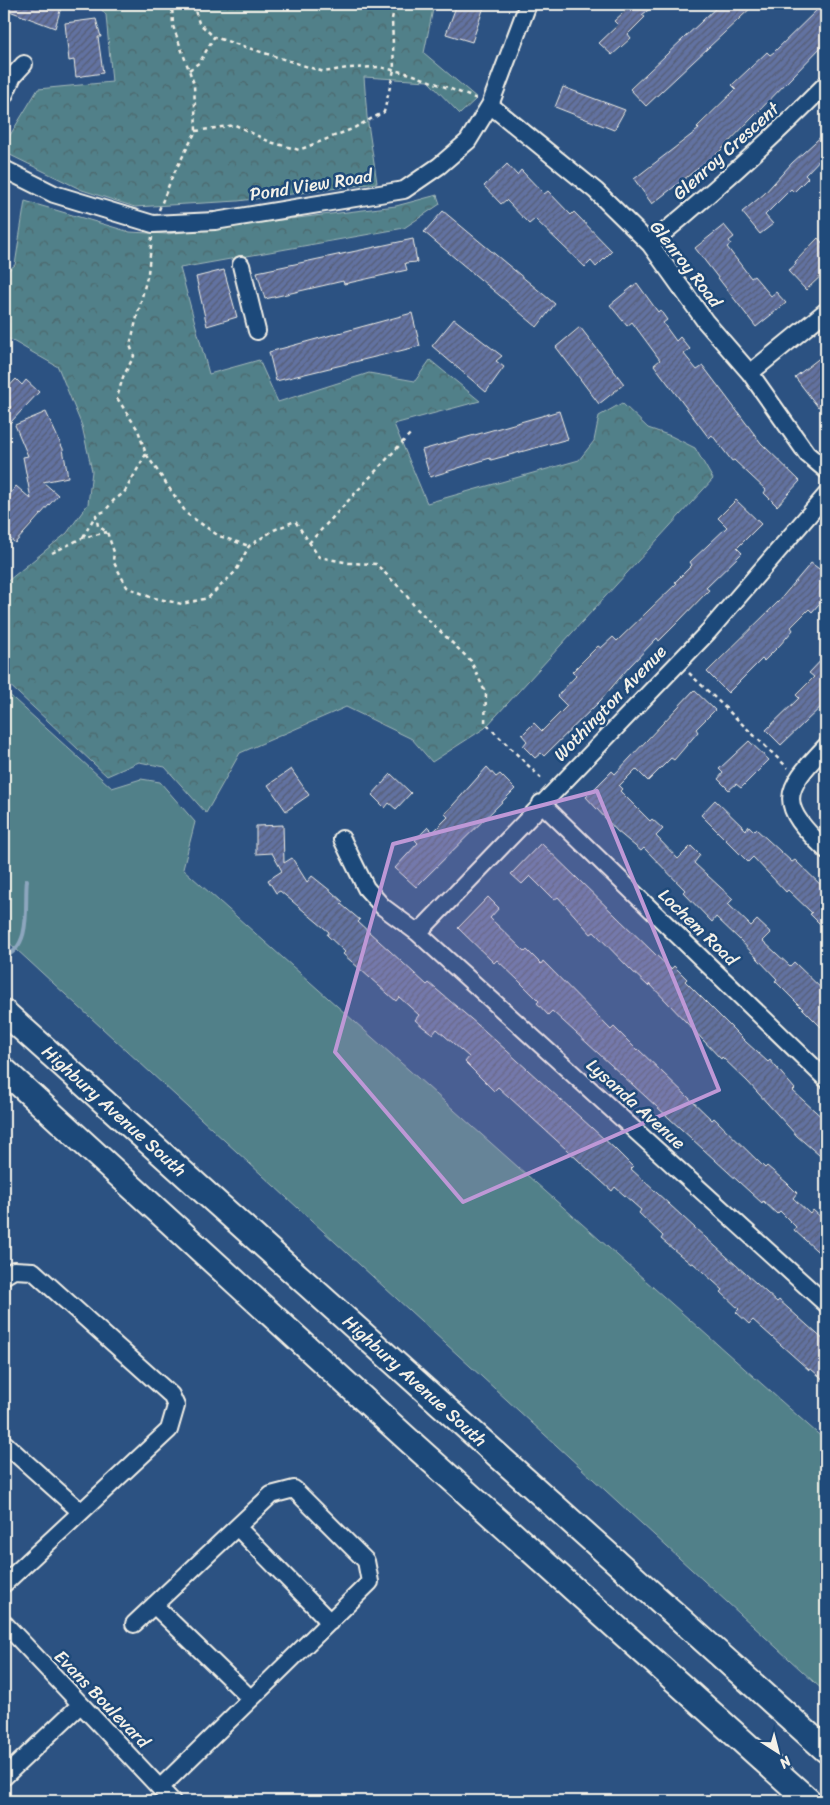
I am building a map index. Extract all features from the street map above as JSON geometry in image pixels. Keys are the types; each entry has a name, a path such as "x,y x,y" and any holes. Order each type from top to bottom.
{"highway":[{"name":"Highbury Avenue South","path":"4,1012 826,1750"},
{"path":"4,1070 397,1431 809,1801"}],"street":[{"name":"Pond View Road","path":"4,169 54,194 153,224 215,221 404,190 439,166 468,141 490,105 528,4"},
{"path":"4,96 13,76 24,64"},
{"name":"Glenroy Crescent","path":"650,244 716,191 774,137 826,84"},
{"name":"Glenroy Road","path":"490,105 596,192 650,244 706,321 750,373 807,454 826,470"},
{"path":"241,265 257,331"},
{"path":"750,373 826,311"},
{"name":"Wothington Avenue","path":"418,933 541,803 708,632 826,496"},
{"path":"826,746 798,776 790,798 793,813 802,827 826,850"},
{"name":"Lochem Road","path":"541,803 826,1079"},
{"name":"Lysanda Avenue","path":"342,839 366,888 383,907 418,933 826,1304"},
{"path":"4,1276 14,1270 33,1271 171,1395 176,1406 169,1430 4,1584"},
{"path":"4,1443 81,1512"},
{"path":"134,1624 271,1495 294,1489 366,1561 370,1582 160,1788"},
{"path":"237,1527 330,1622"},
{"path":"154,1605 251,1699"},
{"name":"Evans Boulevard","path":"4,1623 172,1801"},
{"path":"4,1777 80,1705"}],"path":[{"path":"172,4 173,26 194,84 196,131 172,176 153,224 148,273 130,344 134,356 123,377 117,398 138,430 146,454 187,514 219,536 250,546"},
{"path":"194,4 199,24 214,37 324,72 347,68 379,67 411,74 490,105"},
{"path":"196,131 235,125 270,142 299,150 352,129 384,112 394,70 392,20 395,4"},
{"path":"190,70 200,62 214,37"},
{"path":"309,543 411,433"},
{"path":"82,538 96,515 105,511 114,500 124,493 146,454"},
{"path":"96,515 98,526 107,532 114,552 113,561 127,587 150,597 182,604 208,598 236,571 241,558 250,546 274,530 295,522 319,557 349,563 376,564 402,590 416,608 471,661 486,694 486,723 542,779"},
{"path":"52,553 82,538 107,532"},
{"path":"677,662 798,776"}],"highlighted area":[{"path":"597,791 719,1090 463,1202 335,1052 393,844"}],"green space":[{"path":"97,4 434,4 424,53 477,98 460,114 428,81 364,77 367,117 377,183 238,201 135,207 82,190 4,152 4,145 38,89 112,82 106,15"},
{"path":"437,195 440,204 404,228 180,268 209,374 259,360 278,402 369,373 415,381 430,360 480,401 394,424 427,503 579,460 594,441 599,416 622,403 648,428 671,436 695,448 713,479 485,728 432,762 412,739 346,707 240,753 206,813 165,767 139,762 107,776 4,680 4,584 67,533 88,504 92,471 82,426 58,367 4,336 4,273 15,265 25,201 130,232 167,234 396,206"},
{"path":"4,690 112,788 141,779 160,782 195,822 183,869 826,1441 826,1693 4,938"}],"building":[{"path":"4,4 62,4 55,28 4,9"},
{"path":"457,4 485,4 472,42 446,34"},
{"path":"633,4 656,4 642,15 645,17 628,34 631,38 612,55 599,43 618,25 614,21"},
{"path":"720,4 755,4 646,106 630,89"},
{"path":"823,4 826,4 826,42 719,152 652,204 634,179 699,129 697,127 736,89 732,85 767,52 770,55 774,52"},
{"path":"96,19 101,37 98,37 103,73 76,77 74,60 69,61 65,23"},
{"path":"563,87 625,110 614,130 555,107"},
{"path":"826,132 826,153 805,175 808,178 794,192 791,189 765,215 773,224 760,234 742,212 764,194 792,163"},
{"path":"507,164 517,175 521,170 544,194 548,191 571,215 574,212 612,251 596,267 591,261 585,267 535,219 529,224 506,200 501,204 484,186"},
{"path":"443,211 555,304 537,327 424,232"},
{"path":"724,225 734,237 729,241 731,244 727,247 751,278 754,276 771,296 776,292 786,303 756,327 695,248"},
{"path":"818,238 826,247 826,271 806,290 788,271"},
{"path":"413,239 417,262 405,263 407,270 344,284 343,281 265,299 257,272"},
{"path":"224,270 237,317 207,326 196,277"},
{"path":"637,283 658,312 660,310 667,320 663,323 676,341 680,337 690,349 684,354 697,370 703,366 761,443 800,481 777,506 764,493 766,490 734,460 732,461 712,435 709,438 654,365 660,360 632,322 627,326 610,305"},
{"path":"412,313 420,346 276,381 269,352"},
{"path":"454,319 502,356 496,361 504,367 486,392 432,346"},
{"path":"580,327 624,384 599,404 556,347"},
{"path":"826,353 826,401 818,407 795,377"},
{"path":"16,379 22,385 26,380 39,392 10,423 4,418 4,414 11,407 6,402 10,398 4,392"},
{"path":"559,411 568,439 491,460 490,458 430,477 422,450"},
{"path":"46,412 63,449 68,477 43,482 58,495 15,543 4,533 4,503 16,486 31,499 23,457 28,456 15,425"},
{"path":"736,500 761,524 737,548 742,553 706,588 709,590 677,623 659,641 657,638 629,667 601,700 544,756 541,753 535,758 523,746 527,741 522,735 534,723 542,731 567,706 557,696 576,676 572,672 598,646 601,648 613,637 617,641 677,583 675,582 692,565 690,562 727,527 718,518"},
{"path":"811,563 826,574 826,596 812,612 809,609 791,627 793,630 780,645 764,661 762,659 728,693 707,672 778,602"},
{"path":"826,655 826,702 781,745 766,730 799,698 796,695 814,677 809,673"},
{"path":"694,690 715,710 696,729 698,732 674,760 671,758 648,781 636,769 619,786 622,789 620,791 650,821 652,819 663,829 656,836 678,859 691,846 700,855 694,863 733,899 728,904 751,926 757,920 771,933 763,941 790,966 794,962 826,993 826,1032 775,981 777,979 739,939 716,917 712,922 683,892 685,890 644,848 641,851 617,831 586,797 612,771 615,774"},
{"path":"749,741 769,760 741,788 736,784 729,790 718,779 723,773 719,769"},
{"path":"487,767 496,777 500,774 515,789 416,887 395,868 418,843 415,840 428,827 433,832 448,817 445,814"},
{"path":"291,769 309,795 286,811 268,785"},
{"path":"391,774 411,793 396,809 389,803 385,808 372,795"},
{"path":"715,800 746,830 749,826 754,831 756,829 792,862 795,860 826,890 826,930 810,914 812,913 788,890 786,892 753,857 748,862 701,815"},
{"path":"283,825 284,863 292,858 307,882 312,876 332,892 343,902 341,904 360,920 358,922 427,985 429,983 485,1031 614,1148 633,1167 631,1169 695,1228 777,1302 779,1300 826,1342 826,1382 811,1369 809,1370 753,1320 749,1324 736,1312 739,1309 721,1292 723,1290 693,1263 691,1264 661,1239 663,1236 639,1213 641,1210 615,1187 612,1191 498,1087 494,1091 465,1062 469,1057 437,1029 433,1034 423,1027 415,1020 419,1015 399,997 396,1001 343,954 345,952 327,935 329,932 280,891 276,893 268,880 282,871 272,853 256,854 256,826"},
{"path":"541,843 671,969 674,966 687,979 685,981 746,1042 768,1062 770,1060 795,1089 793,1091 826,1121 826,1161 797,1136 748,1082 722,1057 721,1059 650,984 648,986 594,932 591,934 558,897 554,900 530,876 522,884 511,874"},
{"path":"488,897 499,908 490,918 525,952 527,950 541,964 543,961 611,1030 614,1027 712,1120 714,1118 765,1168 767,1166 787,1183 797,1193 793,1198 810,1214 813,1210 826,1222 826,1259 794,1230 796,1227 780,1211 777,1214 763,1201 762,1203 552,1011 548,1015 537,1003 539,1001 518,980 497,960 494,963 458,928"}],"waterway":[{"path":"4,957 13,952 23,934 27,880"}]}
